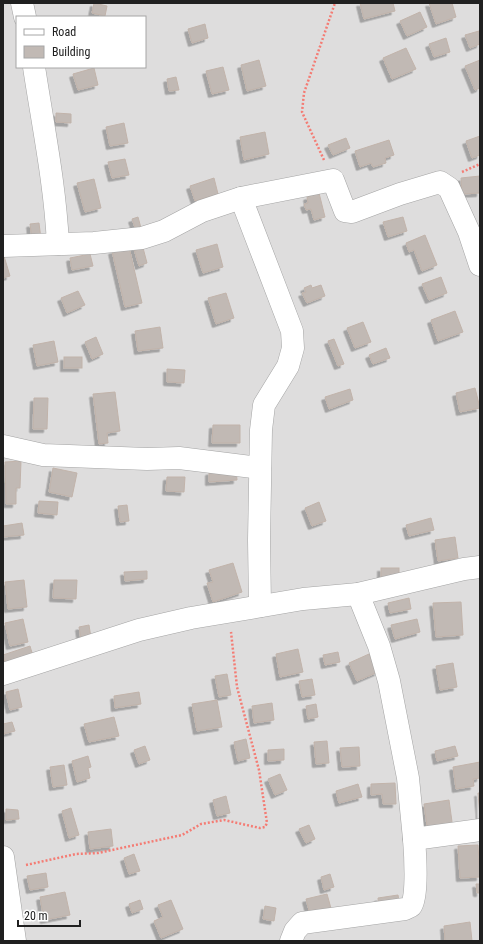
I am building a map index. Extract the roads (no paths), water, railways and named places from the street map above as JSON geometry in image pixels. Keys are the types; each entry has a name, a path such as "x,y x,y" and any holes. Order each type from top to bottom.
{"street":[{"path":"22,3 25,16"},
{"path":"34,68 50,158 58,244"},
{"path":"3,246 94,243 142,238 164,231 202,211 241,198 333,180 345,211 352,212 400,194 440,182 449,188 469,232 480,265"},
{"path":"241,198 292,331 293,348 288,366 264,404 261,430 260,468 260,606"},
{"path":"3,446 43,455 132,459 179,458 260,468"},
{"path":"3,674 139,630 191,618 303,598 358,594 464,569 480,567"},
{"path":"290,941 295,931 302,923 405,909 411,906 414,900 416,872 408,778 389,682 379,646 358,594"},
{"path":"414,839 480,830"},
{"path":"4,864 15,941"}]}
